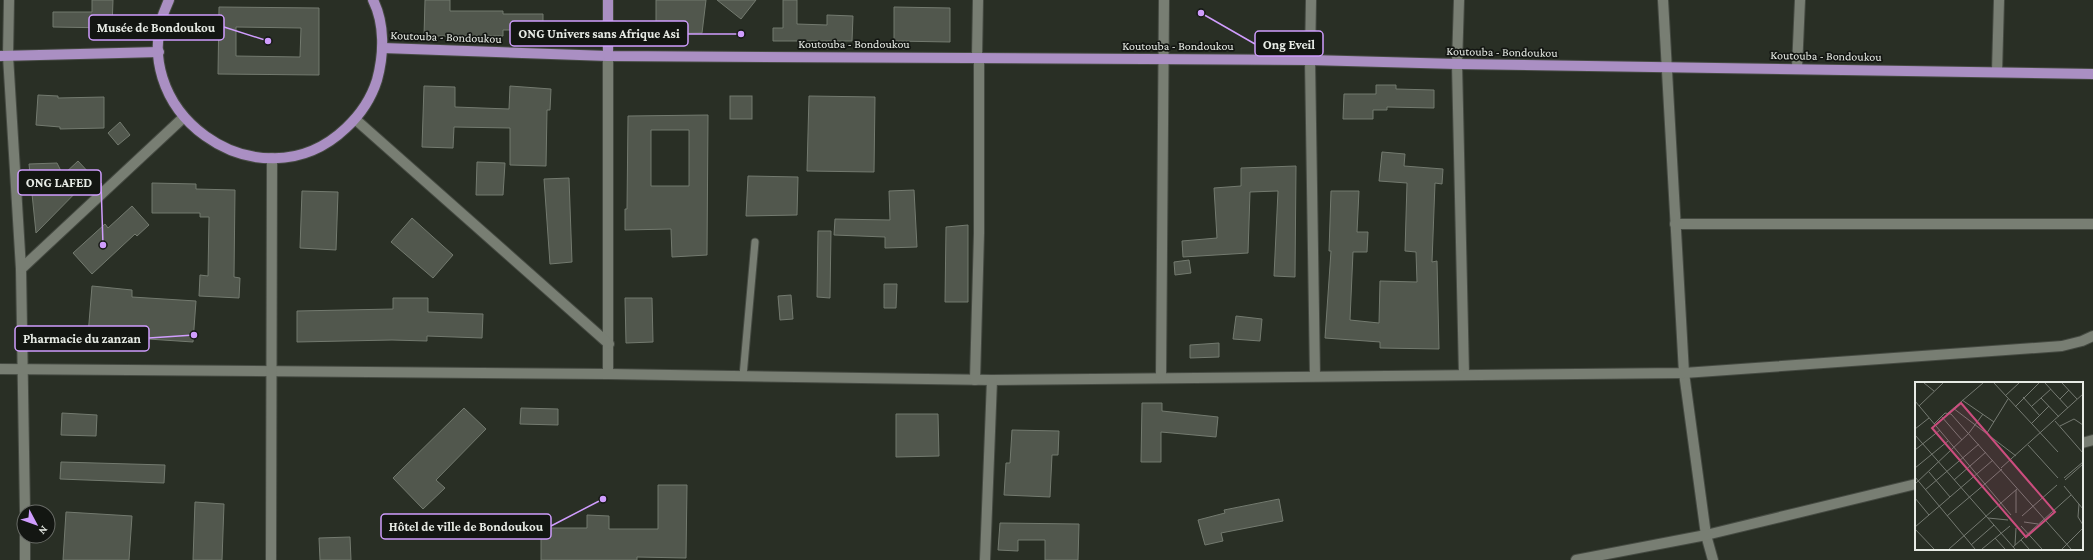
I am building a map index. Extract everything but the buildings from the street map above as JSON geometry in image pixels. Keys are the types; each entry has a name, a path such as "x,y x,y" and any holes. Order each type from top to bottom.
{"main road":[{"path":"169,0 160,30 159,52 166,87 184,118 202,135 223,148 247,156 272,158 296,155 318,147 338,135 355,119 367,103 375,86 380,67 382,48 381,26 373,0"},
{"path":"608,0 608,56"},
{"name":"Koutouba - Bondoukou","path":"382,48 608,56 1310,60 1457,64 1797,68 2093,74"},
{"path":"4,56 159,52"}],"street":[{"path":"9,0 4,56 21,269 25,504"},
{"path":"975,380 979,233 978,0"},
{"path":"1161,377 1164,0"},
{"path":"1311,0 1310,60 1315,376"},
{"path":"1459,0 1457,64 1464,375"},
{"path":"1663,0 1684,373 1706,535 1713,560"},
{"path":"1797,68 1800,0"},
{"path":"1997,72 1999,0"},
{"path":"608,56 608,374"},
{"path":"21,269 184,118"},
{"path":"355,119 609,344"},
{"path":"271,560 272,158"},
{"path":"1676,224 2093,224"},
{"path":"0,369 271,370 975,380 1684,373 2062,346 2082,341 2093,336"},
{"path":"985,560 992,380"},
{"path":"2083,442 2093,440"},
{"path":"1576,560 1706,535 1915,484"},
{"path":"25,544 25,560"}],"lane":[{"path":"743,376 755,242"}],"place":[{"name":"Ong Eveil","path":"1201,13"},
{"name":"ONG Univers sans Afrique Asi","path":"741,34"},
{"name":"Musée de Bondoukou","path":"268,41"},
{"name":"ONG LAFED","path":"103,245"},
{"name":"Pharmacie du zanzan","path":"194,335"},
{"name":"Hôtel de ville de Bondoukou","path":"603,499"}]}
